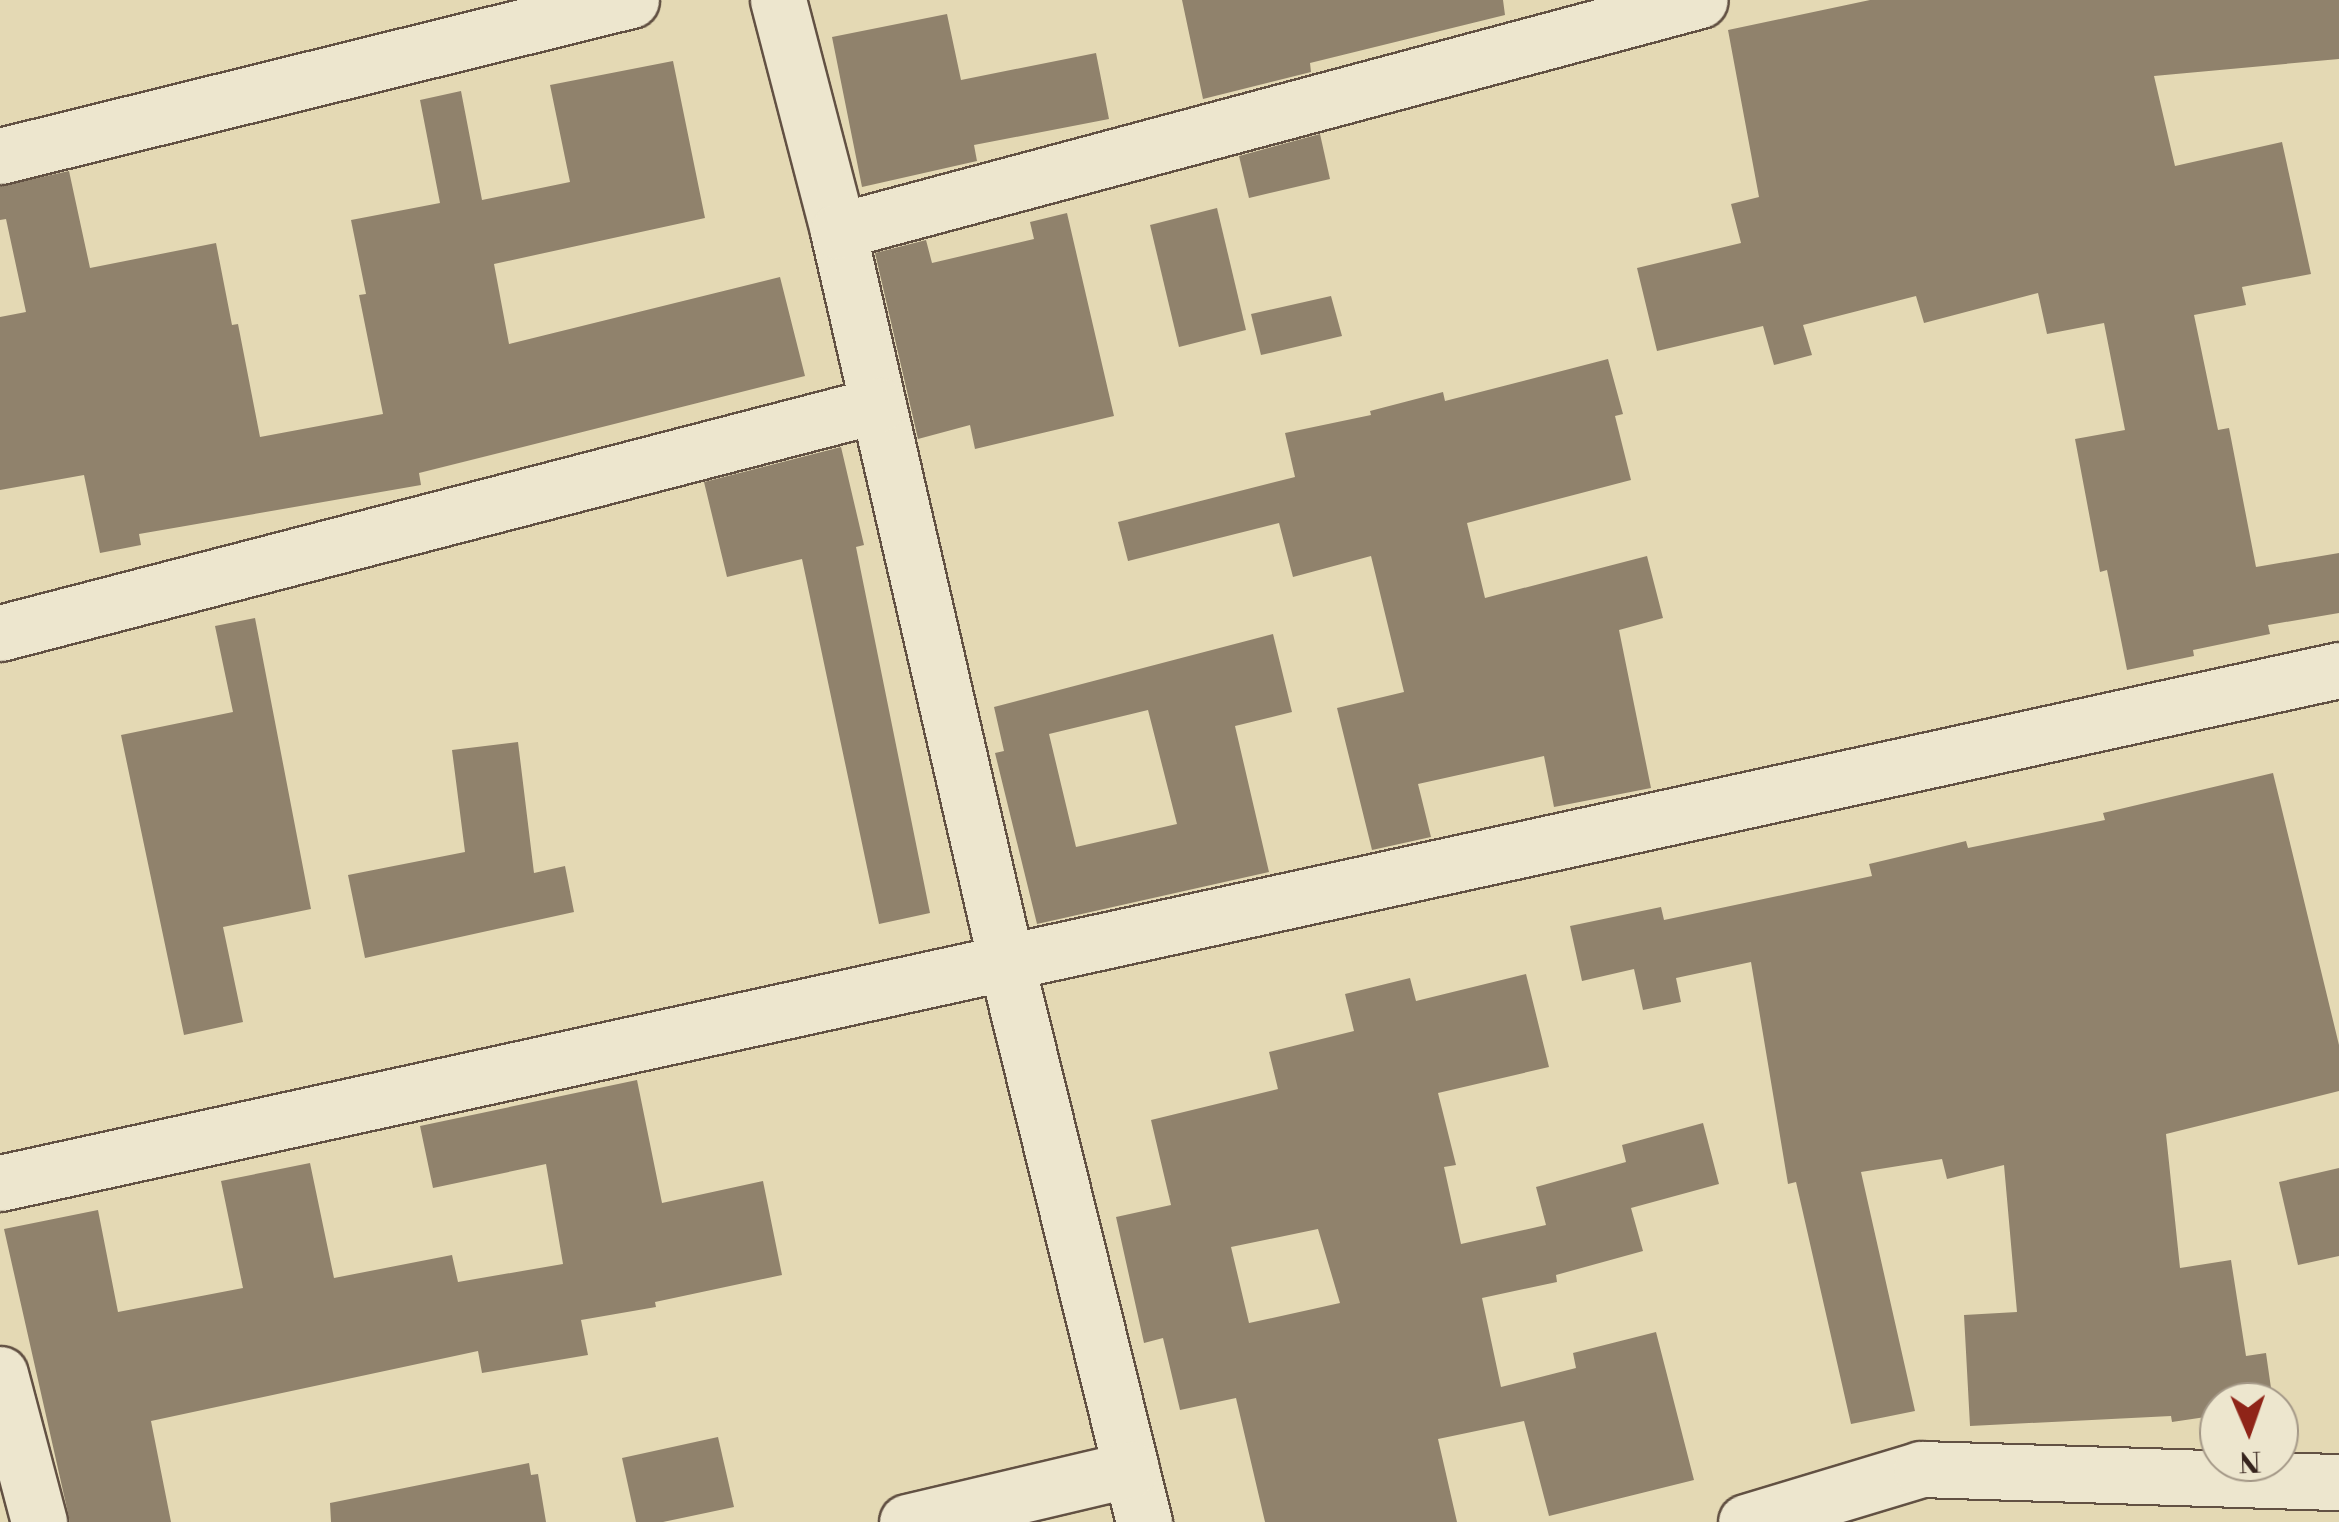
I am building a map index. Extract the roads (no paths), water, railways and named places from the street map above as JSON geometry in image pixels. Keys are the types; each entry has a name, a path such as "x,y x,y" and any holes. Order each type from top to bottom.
{"street":[{"path":"0,156 630,0"},
{"path":"778,0 838,231 1008,966 1144,1522"},
{"path":"838,231 1700,0"},
{"path":"0,633 878,404"},
{"path":"0,1184 1008,966 2339,670"},
{"path":"0,1374 39,1522"},
{"path":"1746,1522 1921,1468 2339,1482"},
{"path":"907,1522 1131,1469"}]}
